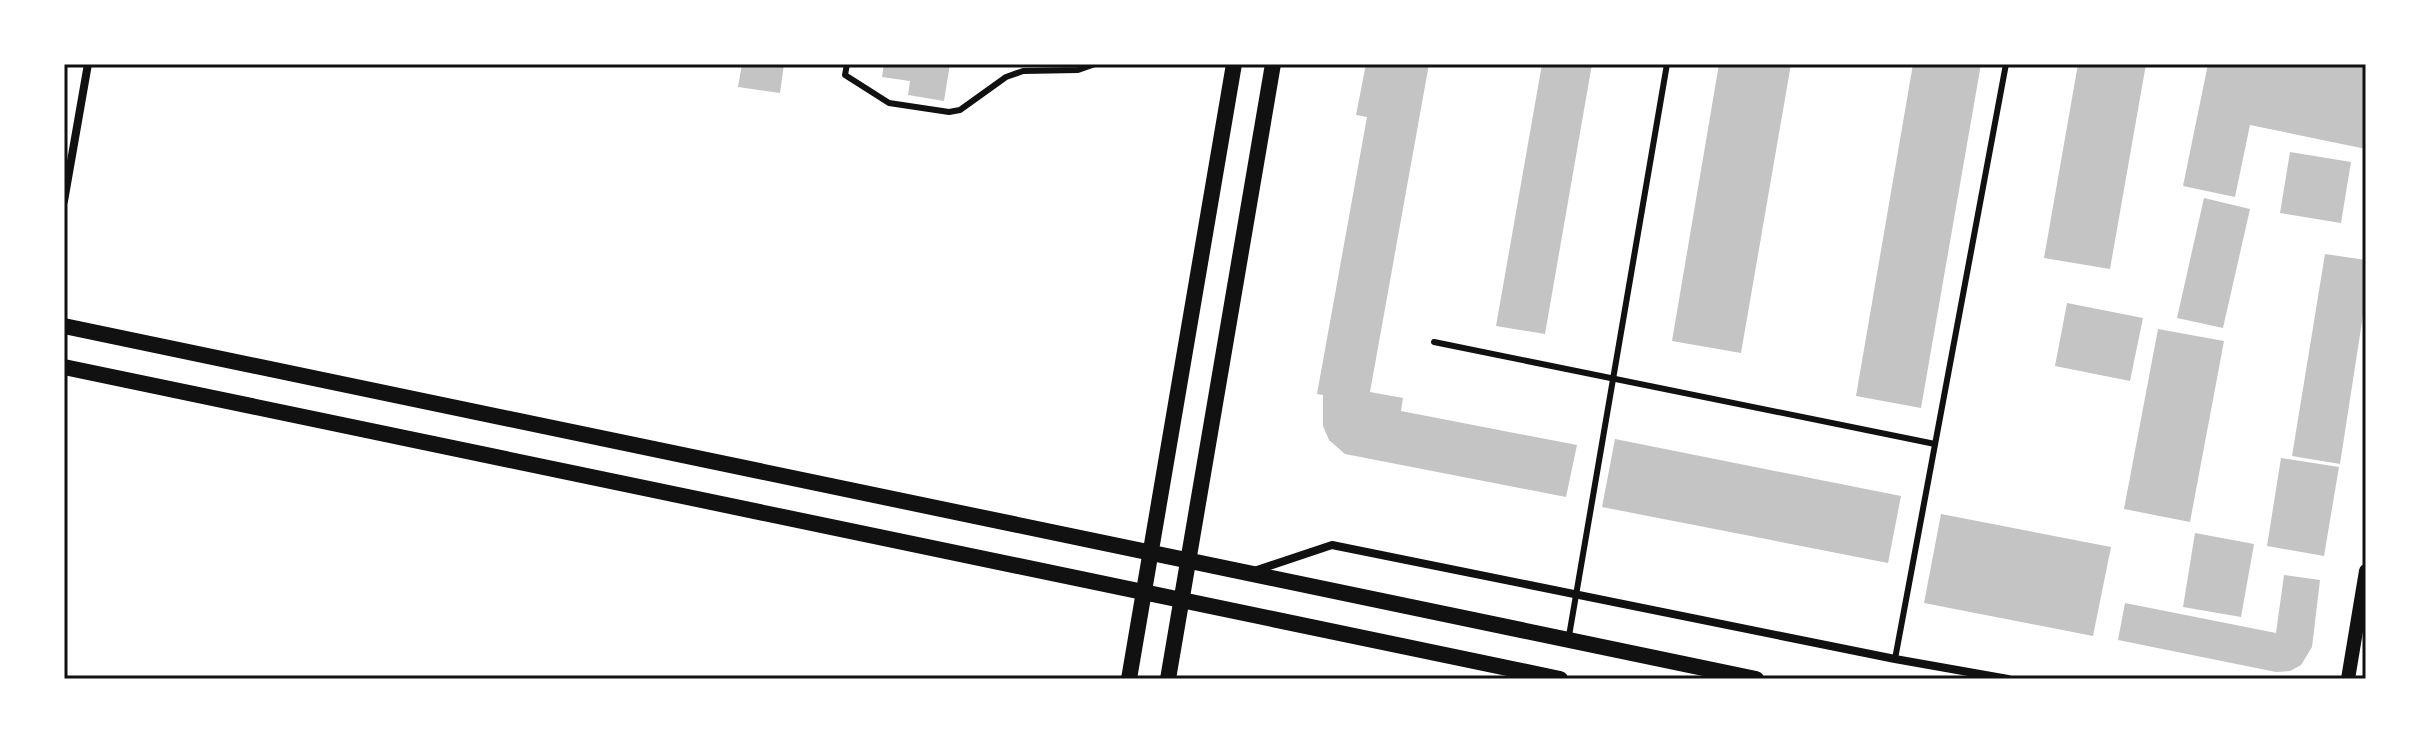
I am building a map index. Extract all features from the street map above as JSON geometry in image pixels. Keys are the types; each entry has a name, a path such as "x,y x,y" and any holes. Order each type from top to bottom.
{"main road":[{"path":"1129,679 1234,64"},
{"path":"1168,679 1273,64"},
{"path":"64,326 1756,679"},
{"path":"64,367 1560,679"}],"street":[{"path":"64,201 88,64"},
{"path":"1248,573 1332,545 2008,679"},
{"path":"2348,679 2366,571"}],"lane":[{"path":"847,64 845,75 889,103 949,112 960,110 1006,77 1023,71 1078,70 1095,64"},
{"path":"1011,64 1013,75"},
{"path":"1568,640 1667,64"},
{"path":"1895,659 2006,64"},
{"path":"1434,342 1935,444"}],"building":[{"path":"742,64 784,64 780,93 738,87"},
{"path":"884,64 950,64 944,101 908,95 910,81 882,77"},
{"path":"1366,64 1429,64 1370,392 1403,398 1401,411 1577,445 1566,497 1345,454 1329,440 1323,426 1323,395 1317,394 1367,117 1356,115"},
{"path":"1542,64 1592,64 1545,334 1496,326"},
{"path":"1719,64 1791,64 1741,353 1672,341"},
{"path":"1913,64 1981,64 1921,408 1856,396"},
{"path":"2078,64 2146,64 2110,269 2044,258"},
{"path":"2208,64 2354,64 2366,67 2366,149 2250,125 2235,197 2183,186"},
{"path":"2290,152 2351,162 2341,223 2280,213"},
{"path":"2204,198 2250,209 2223,328 2177,318"},
{"path":"2325,254 2366,260 2366,296 2340,464 2292,456"},
{"path":"2067,303 2143,318 2130,381 2055,366"},
{"path":"2158,329 2224,341 2190,522 2124,509"},
{"path":"1615,439 1901,496 1888,563 1602,507"},
{"path":"2281,458 2339,467 2324,556 2267,546"},
{"path":"1941,514 2111,547 2093,636 1924,603"},
{"path":"2195,533 2254,544 2241,617 2183,607"},
{"path":"2284,575 2320,580 2312,647 2301,665 2290,671 2276,672 2118,640 2125,603 2276,633"}]}
